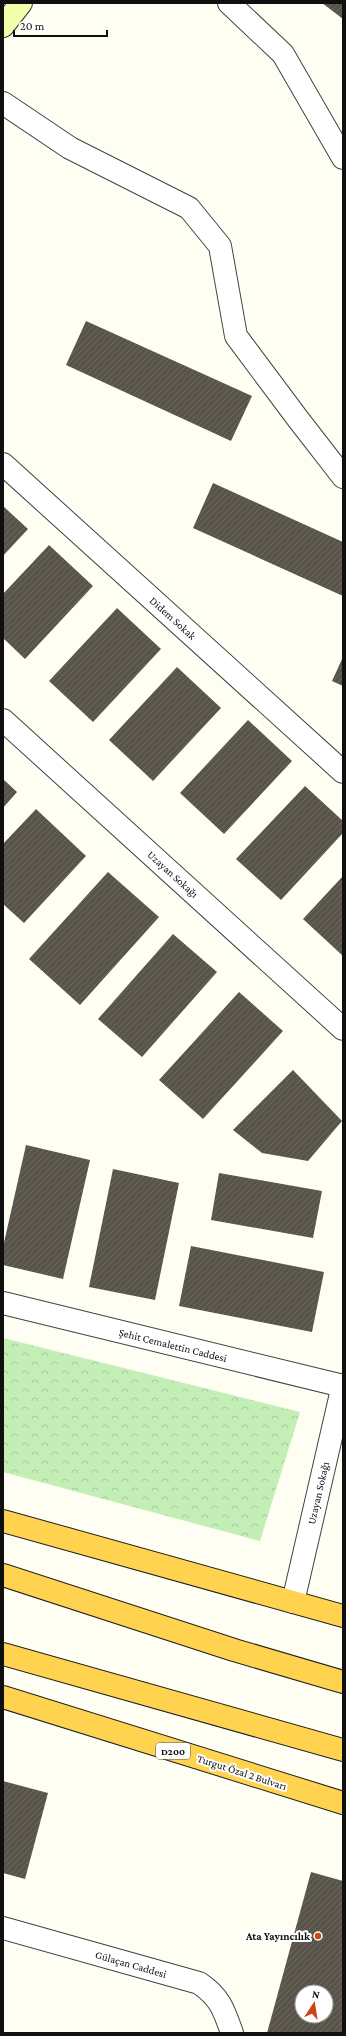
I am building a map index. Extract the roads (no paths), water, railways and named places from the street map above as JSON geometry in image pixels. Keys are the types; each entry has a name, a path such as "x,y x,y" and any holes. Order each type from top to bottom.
{"highway":[{"path":"3,1521 343,1616"},
{"path":"3,1575 234,1650 343,1682"},
{"path":"3,1654 343,1750"},
{"name":"Turgut Özal 2 Bulvarı","path":"3,1697 343,1804"}],"street":[{"path":"3,26 21,3"},
{"path":"229,3 283,54 343,158"},
{"path":"3,102 70,148 189,208 220,246 236,336 343,477"},
{"name":"Didem Sokak","path":"3,464 343,772"},
{"name":"Uzayan Sokağı","path":"3,720 343,1029"},
{"name":"Şehit Cemalettin Caddesi","path":"3,1303 343,1386"},
{"name":"Uzayan Sokağı","path":"293,1602 343,1386"},
{"name":"Gülaçan Caddesi","path":"3,1928 199,1983 212,1992 222,2005 232,2033"}],"place":[{"name":"Ata Yayıncılık","path":"318,1936"}]}
